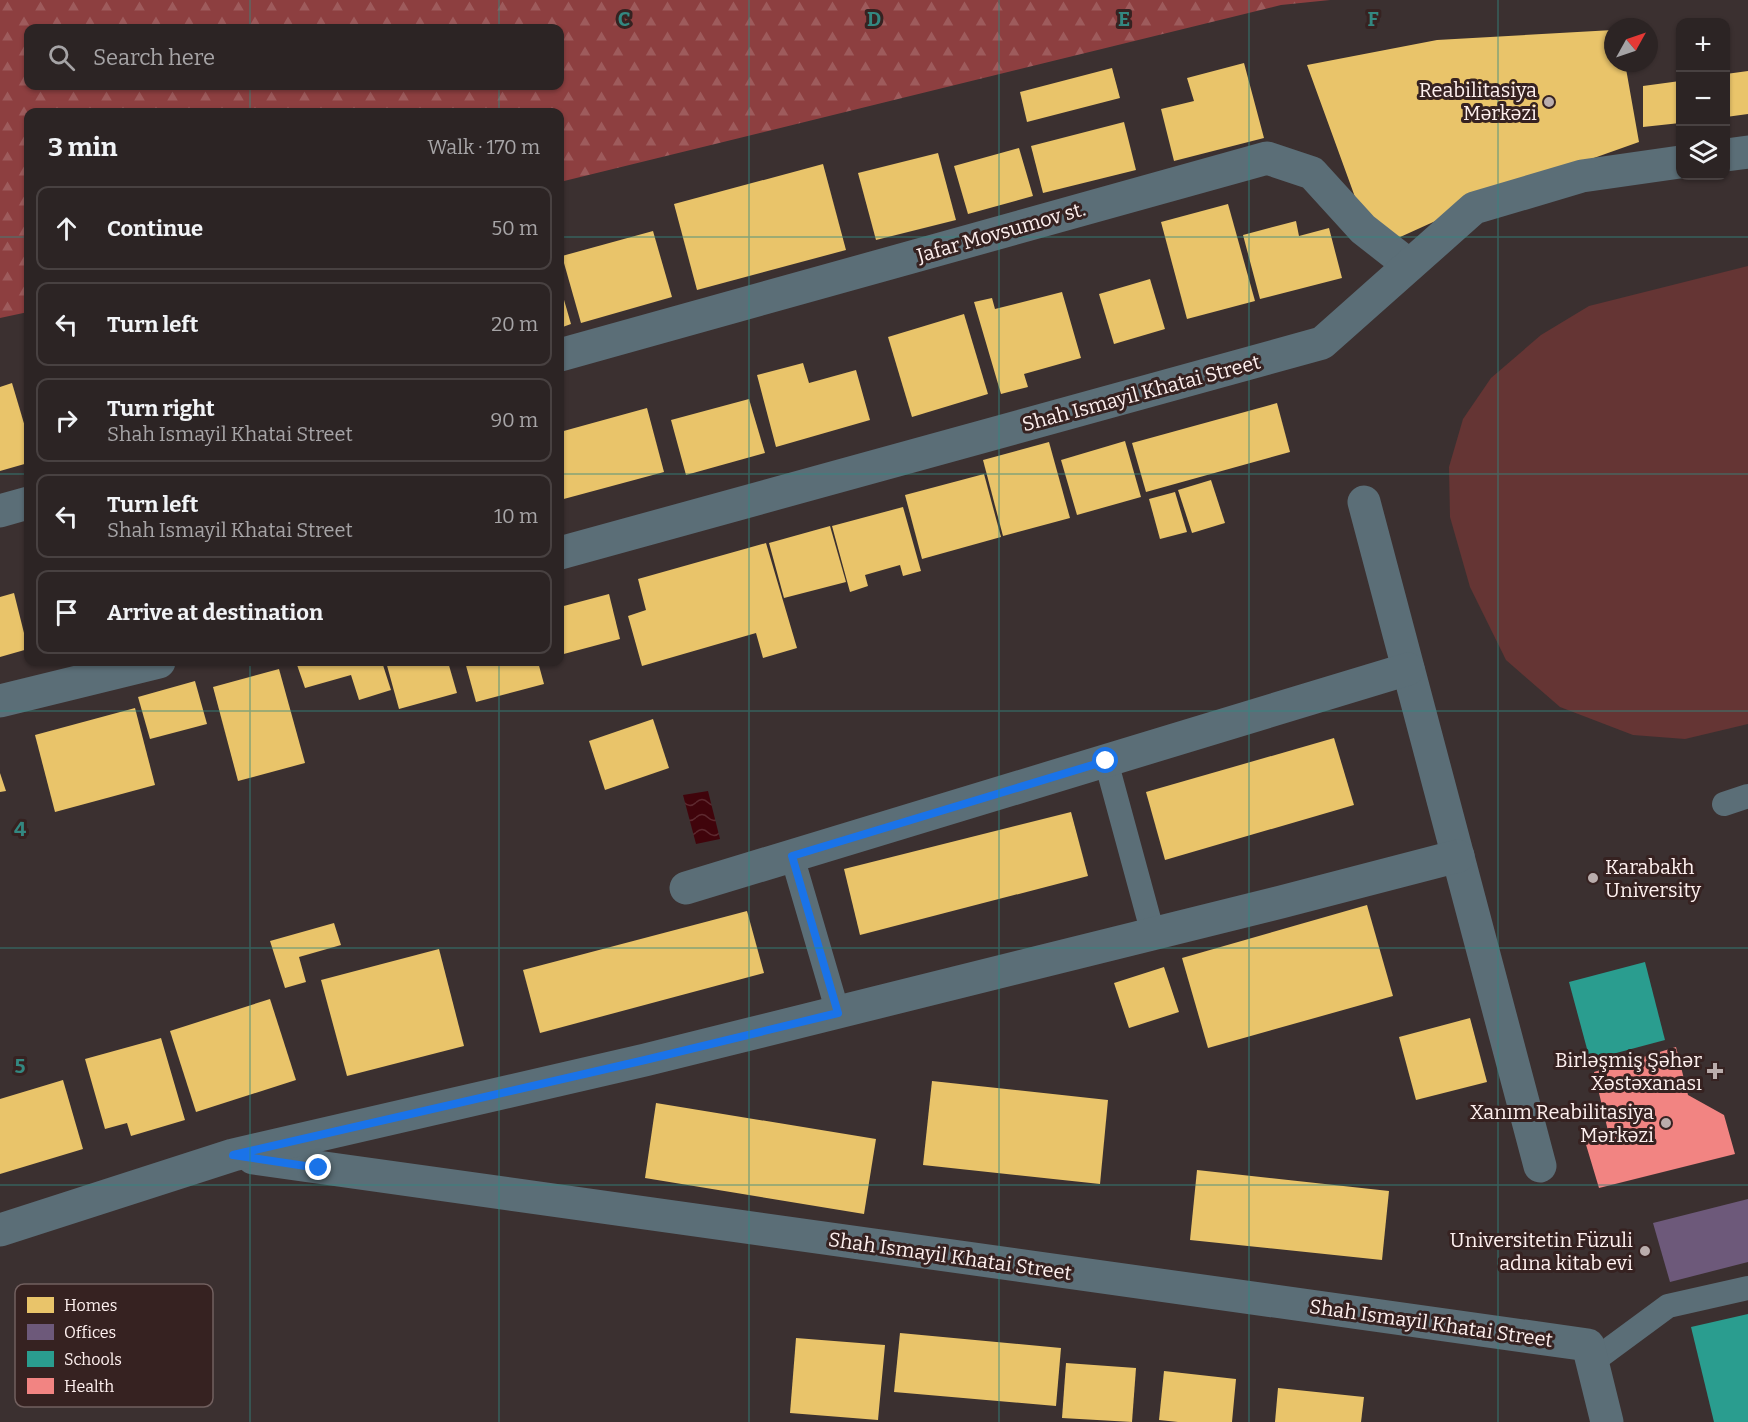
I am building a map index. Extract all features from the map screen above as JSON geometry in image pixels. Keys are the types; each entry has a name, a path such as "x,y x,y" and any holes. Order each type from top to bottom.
{"street":[{"path":"1730,154 1748,152"},
{"name":"Jafar Movsumov st.","path":"564,354 1267,158 1312,173 1363,229 1409,265"},
{"name":"Shah Ismayil Khatai Street","path":"564,552 1322,343 1474,208 1582,176 1676,163"},
{"path":"1364,502 1540,1166"},
{"path":"0,511 24,504"},
{"path":"0,701 143,666"},
{"path":"686,888 1408,669"},
{"name":"Shah Ismayil Khatai Street","path":"0,1230 233,1155 633,1063 838,1013 1458,856"},
{"name":"Shah Ismayil Khatai Street","path":"233,1155 1588,1345 1607,1422"}],"lane":[{"path":"1106,761 1153,934"},
{"path":"1724,804 1748,796"},
{"path":"792,856 838,1013"},
{"path":"1592,1362 1668,1306 1748,1288"}],"green space":[{"path":"0,0 1330,0 1281,5 564,181 564,108 24,108 24,313 0,318"}],"shaded area":[{"path":"1748,266 1748,724 1685,739 1633,735 1560,707 1506,660 1470,587 1450,517 1449,467 1463,419 1491,378 1541,335 1589,306"}],"water":[{"path":"708,791 720,839 696,844 683,795"}],"building: Homes":[{"path":"1604,31 1604,72 1627,72 1639,142 1506,189 1398,238 1363,219 1307,65 1437,40"},
{"path":"1244,63 1264,138 1174,161 1161,109 1194,101 1187,78"},
{"path":"1112,68 1120,98 1027,122 1020,92"},
{"path":"1748,71 1748,114 1730,116 1730,73"},
{"path":"1676,82 1676,123 1643,127 1643,86"},
{"path":"1124,122 1136,170 1043,193 1031,146"},
{"path":"1019,148 1033,196 968,214 954,166"},
{"path":"938,153 956,220 876,240 858,173"},
{"path":"823,164 846,250 697,290 674,204"},
{"path":"1228,204 1255,301 1187,319 1161,222"},
{"path":"1296,221 1299,236 1329,228 1342,278 1260,299 1243,235"},
{"path":"653,231 672,297 581,323 564,263 564,255"},
{"path":"1150,279 1165,329 1114,344 1099,294"},
{"path":"1062,292 1081,358 1024,374 1028,387 1001,394 974,302 992,298 995,309"},
{"path":"564,300 571,324 564,327"},
{"path":"964,314 988,394 912,417 888,337"},
{"path":"803,363 809,383 856,370 870,420 776,447 757,375"},
{"path":"12,383 24,424 24,464 0,471 0,387"},
{"path":"749,399 765,453 686,475 671,420"},
{"path":"1277,403 1290,452 1146,492 1132,443"},
{"path":"647,408 664,472 564,499 564,431"},
{"path":"1125,441 1141,497 1077,515 1061,460"},
{"path":"1049,442 1070,518 1003,536 983,460"},
{"path":"984,474 1001,537 922,559 905,495"},
{"path":"1211,480 1225,523 1192,533 1178,490"},
{"path":"1175,492 1187,532 1160,539 1149,499"},
{"path":"903,507 921,571 903,576 900,565 865,575 868,586 850,592 832,526"},
{"path":"830,526 846,582 784,598 769,543"},
{"path":"766,543 797,648 763,658 756,633 642,666 628,616 646,610 638,579"},
{"path":"14,593 24,633 24,650 0,657 0,597"},
{"path":"609,594 620,639 564,654 564,606"},
{"path":"297,666 383,666 391,690 359,700 351,675 305,688"},
{"path":"387,666 449,666 457,693 399,709"},
{"path":"466,666 539,666 544,684 476,702"},
{"path":"279,669 305,763 238,781 213,687"},
{"path":"195,681 207,724 150,739 138,697"},
{"path":"135,708 155,785 55,812 35,735"},
{"path":"653,719 669,768 605,790 589,741"},
{"path":"1334,738 1354,805 1165,860 1146,792"},
{"path":"0,773 6,791 0,792"},
{"path":"1071,812 1088,876 860,935 844,869"},
{"path":"1367,905 1393,996 1208,1048 1182,958"},
{"path":"747,911 764,973 540,1033 523,970"},
{"path":"334,923 341,945 299,957 306,982 285,988 270,941"},
{"path":"439,949 464,1046 347,1076 321,980"},
{"path":"1164,967 1179,1012 1129,1028 1114,983"},
{"path":"270,999 296,1080 196,1112 170,1031"},
{"path":"1470,1018 1487,1082 1416,1100 1399,1037"},
{"path":"161,1038 185,1120 131,1136 127,1123 105,1129 85,1059"},
{"path":"63,1080 83,1149 0,1174 0,1099"},
{"path":"932,1081 1108,1100 1100,1184 923,1165"},
{"path":"656,1103 876,1139 864,1214 645,1178"},
{"path":"1197,1170 1389,1191 1382,1260 1190,1240"},
{"path":"900,1333 1061,1348 1056,1406 894,1392"},
{"path":"796,1338 885,1345 878,1420 790,1413"},
{"path":"1066,1363 1136,1368 1132,1422 1062,1418"},
{"path":"1164,1371 1236,1379 1232,1422 1159,1420"},
{"path":"1278,1388 1364,1397 1361,1422 1275,1422"}],"building: Offices":[{"path":"1748,1199 1748,1262 1670,1282 1653,1223"}],"building: Schools":[{"path":"1645,962 1665,1040 1590,1060 1569,982"},
{"path":"1748,1314 1748,1422 1714,1422 1691,1327"}],"building: Health":[{"name":"Xanım Reabilitasiya Mərkəzi","path":"1676,1047 1688,1095 1724,1115 1735,1154 1599,1188 1584,1138 1608,1131 1594,1072"}],"place":[{"name":"Reabilitasiya Mərkəzi","path":"1549,102"},
{"name":"Karabakh University","path":"1593,878"},
{"name":"Birləşmiş Şəhər Xəstəxanası","path":"1715,1071"},
{"name":"Xanım Reabilitasiya Mərkəzi","path":"1666,1123"},
{"name":"Universitetin Füzuli adına kitab evi","path":"1645,1251"}],"route":[{"path":"319,1168 233,1155 838,1013 792,856 1106,761"}]}
